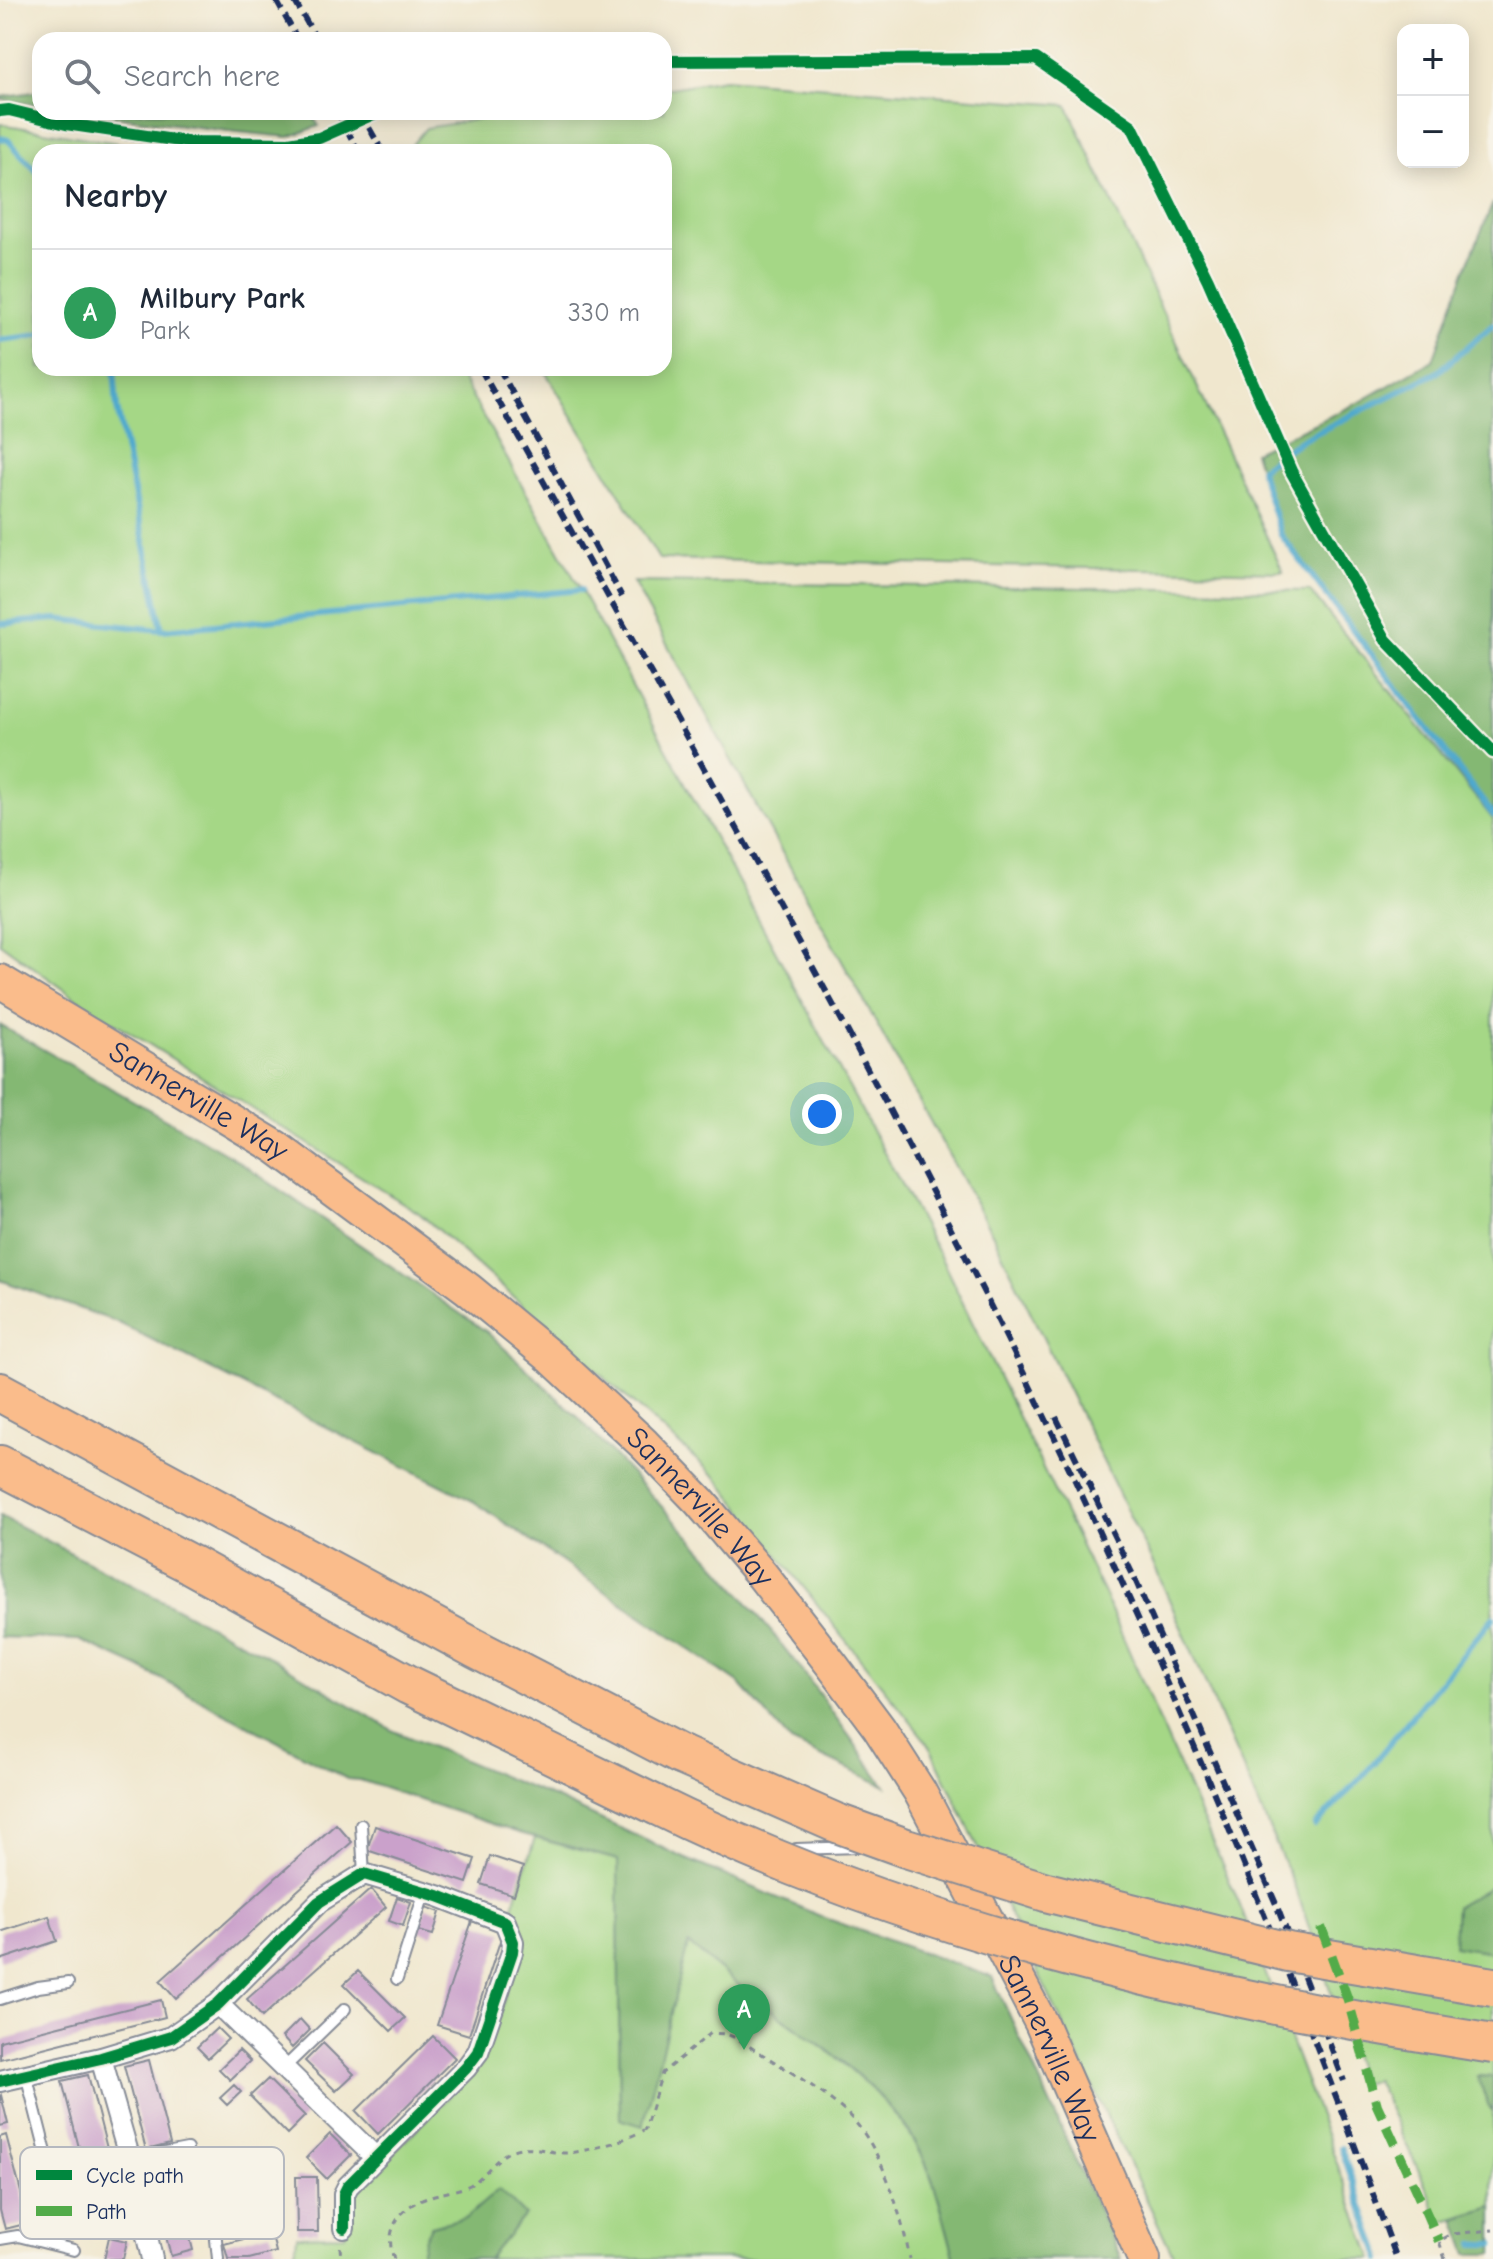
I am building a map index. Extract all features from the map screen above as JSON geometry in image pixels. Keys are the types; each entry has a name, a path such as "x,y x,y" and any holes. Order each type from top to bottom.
{"highway":[{"path":"0,1392 476,1649 681,1755 834,1822 1046,1892 1302,1955 1493,1987"},
{"path":"0,1465 409,1685 656,1805 824,1880 932,1918 1132,1975 1246,2001 1493,2044"}],"main road":[{"name":"Sannerville Way","path":"0,981 276,1147 468,1289 553,1359 644,1444 700,1502 762,1575 879,1728 920,1792 1041,2023 1144,2259"}],"street":[{"path":"0,2081 101,2058 171,2037 218,2004 319,1902 364,1874 438,1896 505,1922 513,1942 512,1952 478,2052 466,2068 375,2157 344,2194 344,2228"},
{"path":"218,2004 375,2157"},
{"path":"101,2058 126,2147"},
{"path":"148,2239 152,2259"}],"lane":[{"path":"672,61 1036,59 1132,126 1208,280 1291,471 1386,640 1493,752"},
{"path":"0,111 32,116"},
{"path":"50,120 187,142 289,143 319,138 360,120"},
{"path":"361,1825 364,1874"},
{"path":"796,1849 948,1844"},
{"path":"397,1979 424,1894"},
{"path":"0,1999 38,1987 68,1983"},
{"path":"284,2068 345,2009"},
{"path":"26,2074 45,2147"},
{"path":"0,2239 20,2236"},
{"path":"30,2239 74,2250"},
{"path":"216,2239 218,2259"}],"path":[{"path":"394,2259 389,2235 396,2221 409,2208 422,2200 468,2186 498,2158 529,2147 567,2153 626,2138 645,2129 662,2073 711,2033 736,2038 844,2111 869,2144 890,2186 910,2259"},
{"path":"1445,2259 1439,2241 1452,2234 1493,2230"}],"green space":[{"path":"724,79 1067,105 1283,572 659,559 548,376 672,376 672,144 413,144 426,128 474,120 672,120 672,88"},
{"path":"32,92 32,104 0,99"},
{"path":"144,120 315,120 319,126 289,137"},
{"path":"0,124 124,144 32,144 32,376 461,376 581,590 942,1260 1104,1594 1239,1903 1373,2259 1175,2259 929,1745 716,1477 419,1213 80,1001 0,943"},
{"path":"1493,203 1493,819 1281,535 1254,452 1360,402 1433,360"},
{"path":"633,582 1310,591 1493,819 1493,1885 1456,1907 1455,1946 1493,1952 1493,2077 1478,2076 1493,2111 1493,2207 1438,2223 1431,2197 1376,2080 1362,2084 1297,1892 1157,1572 994,1237"},
{"path":"0,1025 229,1155 487,1332 578,1417 722,1571 802,1670 885,1786 791,1742 740,1684 473,1501 117,1322 0,1280"},
{"path":"0,1516 272,1658 394,1731 825,1918 992,1977 1121,2259 955,2259 925,2162 910,2133 894,2112 836,2057 688,1944 643,2126 620,2119 618,1860 516,1832 360,1780 347,1779 139,1667 79,1640 0,1637"},
{"path":"535,1838 618,1860 620,2119 643,2125 688,1943 835,2057 893,2112 925,2162 955,2259 298,2259 295,2255 297,2236 345,2235 351,2196 483,2061 523,1944 511,1913"},
{"path":"1493,1885 1493,1952 1454,1946 1456,1907"},
{"path":"1477,2076 1493,2077 1493,2111 1489,2107"},
{"path":"499,2189 525,2215 488,2259 420,2259 431,2226 467,2217"},
{"path":"1493,2207 1493,2254 1468,2254 1455,2219"}],"building":[{"path":"336,1824 352,1842 176,1999 160,1981"},
{"path":"375,1826 475,1859 467,1883 367,1850"},
{"path":"490,1856 523,1867 514,1895 481,1884"},
{"path":"371,1889 386,1907 262,2017 247,1999"},
{"path":"397,1897 411,1902 403,1926 389,1921"},
{"path":"426,1907 440,1912 433,1935 418,1931"},
{"path":"49,1916 57,1941 0,1960 0,1932"},
{"path":"472,1921 503,1932 469,2035 437,2025"},
{"path":"358,1971 405,2018 391,2031 344,1984"},
{"path":"161,2000 165,2017 0,2059 0,2041"},
{"path":"300,2019 310,2030 292,2048 282,2037"},
{"path":"217,2028 228,2039 208,2058 197,2047"},
{"path":"433,2036 455,2058 378,2134 356,2111"},
{"path":"323,2043 354,2074 336,2091 305,2061"},
{"path":"239,2050 250,2061 230,2080 219,2069"},
{"path":"149,2060 170,2144 145,2147 124,2066"},
{"path":"88,2075 107,2147 79,2147 62,2081"},
{"path":"268,2079 305,2116 287,2134 250,2096"},
{"path":"234,2085 241,2092 227,2105 220,2098"},
{"path":"0,2096 8,2124 0,2126"},
{"path":"330,2134 351,2155 327,2179 306,2158"},
{"path":"6,2135 20,2189 20,2225 5,2229 0,2210 0,2137"},
{"path":"296,2177 317,2177 318,2232 297,2232"},
{"path":"109,2239 127,2241 123,2259 104,2259"},
{"path":"167,2239 190,2239 193,2250 171,2256"},
{"path":"244,2239 273,2239 276,2252 249,2259 228,2259 224,2244"}],"waterway":[{"path":"0,138 8,140 32,166"},
{"path":"1493,325 1438,372 1300,441 1260,469 1281,535 1493,815"},
{"path":"0,340 32,336"},
{"path":"115,376 117,408 162,630"},
{"path":"0,624 55,619 162,630 581,590"},
{"path":"1315,1826 1362,1777 1493,1618"},
{"path":"1341,2148 1381,2259"},
{"path":"1474,2244 1493,2244"}],"railway":[{"path":"276,0 294,32"},
{"path":"294,0 312,32"},
{"path":"341,120 355,144"},
{"path":"365,120 378,144"},
{"path":"484,376 864,1062 1044,1414 1205,1772 1304,2014 1397,2259"},
{"path":"503,376 622,597"},
{"path":"1056,1417 1134,1577 1276,1904 1344,2081"}],"marked path":[{"path":"1321,1927 1348,2000 1377,2105 1439,2241"}],"cycle path":[{"path":"672,61 1036,59 1132,126 1208,280 1291,471 1386,640 1493,752"},
{"path":"0,111 32,116"},
{"path":"50,120 187,142 289,143 319,138 360,120"},
{"path":"0,2081 101,2058 171,2037 218,2004 319,1902 364,1874 438,1896 505,1922 513,1942 512,1952 478,2052 466,2068 348,2186 344,2194 344,2228"}],"place":[{"name":"Milbury Park","path":"744,2050"}]}
